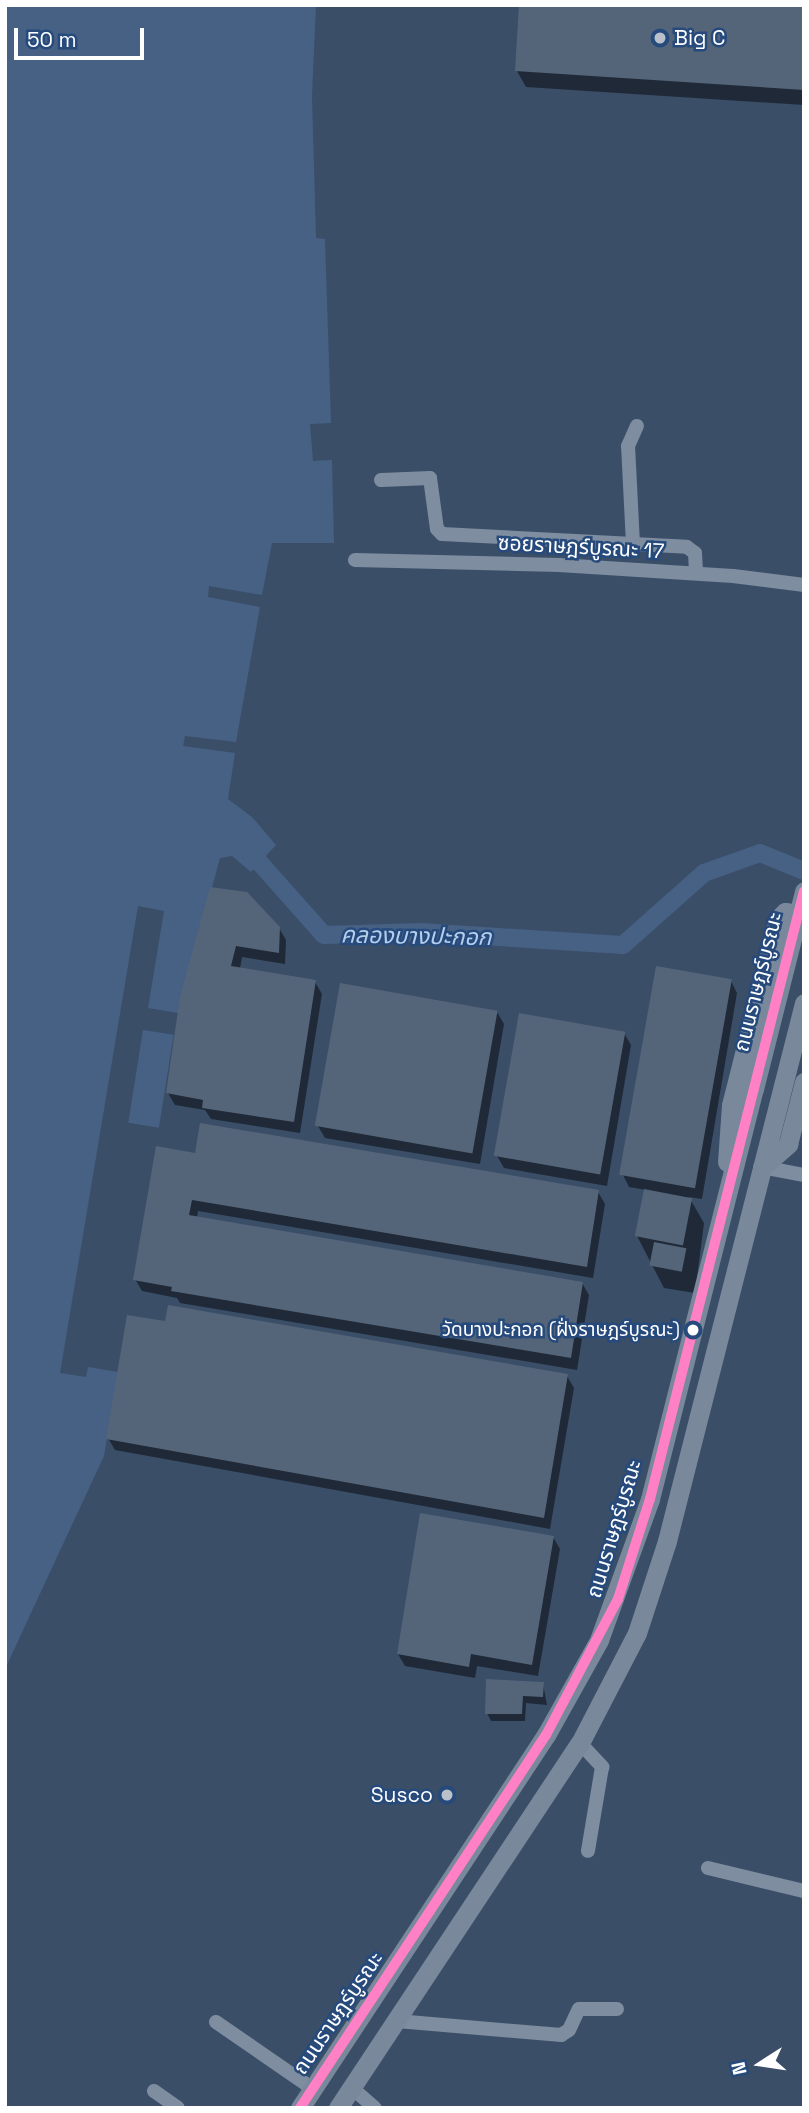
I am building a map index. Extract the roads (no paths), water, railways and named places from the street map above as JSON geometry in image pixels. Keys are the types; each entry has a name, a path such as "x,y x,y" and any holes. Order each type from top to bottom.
{"main road":[{"name":"ถนนราษฎร์บูรณะ","path":"300,2108 546,1735 599,1640 650,1499 804,891"},
{"path":"723,1212 731,1105 778,919 785,912 804,915"},
{"path":"338,2108 580,1743 621,1669 652,1589 804,1003"},
{"path":"762,1167 788,1144 804,1082"}],"street":[{"path":"633,544 628,446 637,426"},
{"path":"381,480 430,478 437,529 442,534 687,547 695,553 696,573"},
{"name":"ซอยราษฎร์บูรณะ 17","path":"355,560 696,573 804,585"},
{"path":"762,1167 804,1175"},
{"path":"580,1743 602,1767 588,1851"},
{"path":"708,1868 804,1891"},
{"path":"397,2021 561,2035 569,2030 579,2009 617,2009"},
{"path":"216,2022 313,2089"},
{"path":"352,2088 375,2108"},
{"path":"154,2091 178,2108"}],"water":[{"path":"5,5 316,5 312,96 316,238 325,239 331,423 310,424 313,461 332,460 334,543 272,543 262,595 209,586 208,597 260,607 236,742 185,736 183,746 235,753 228,799 252,817 276,845 251,872 232,856 220,858 178,1013 148,1008 164,911 138,906 60,1373 86,1377 88,1367 118,1372 104,1456 5,1669"},
{"path":"143,1030 174,1035 159,1128 128,1123"}],"waterway":[{"name":"คลองบางปะกอก","path":"244,845 324,935 421,932 623,945 704,873 760,853 804,871"}],"place":[{"name":"Big C","path":"660,38"},
{"name":"วัดบางปะกอก (ฝั่งราษฎร์บูรณะ)","path":"693,1330"},
{"name":"Susco","path":"447,1795"}]}
